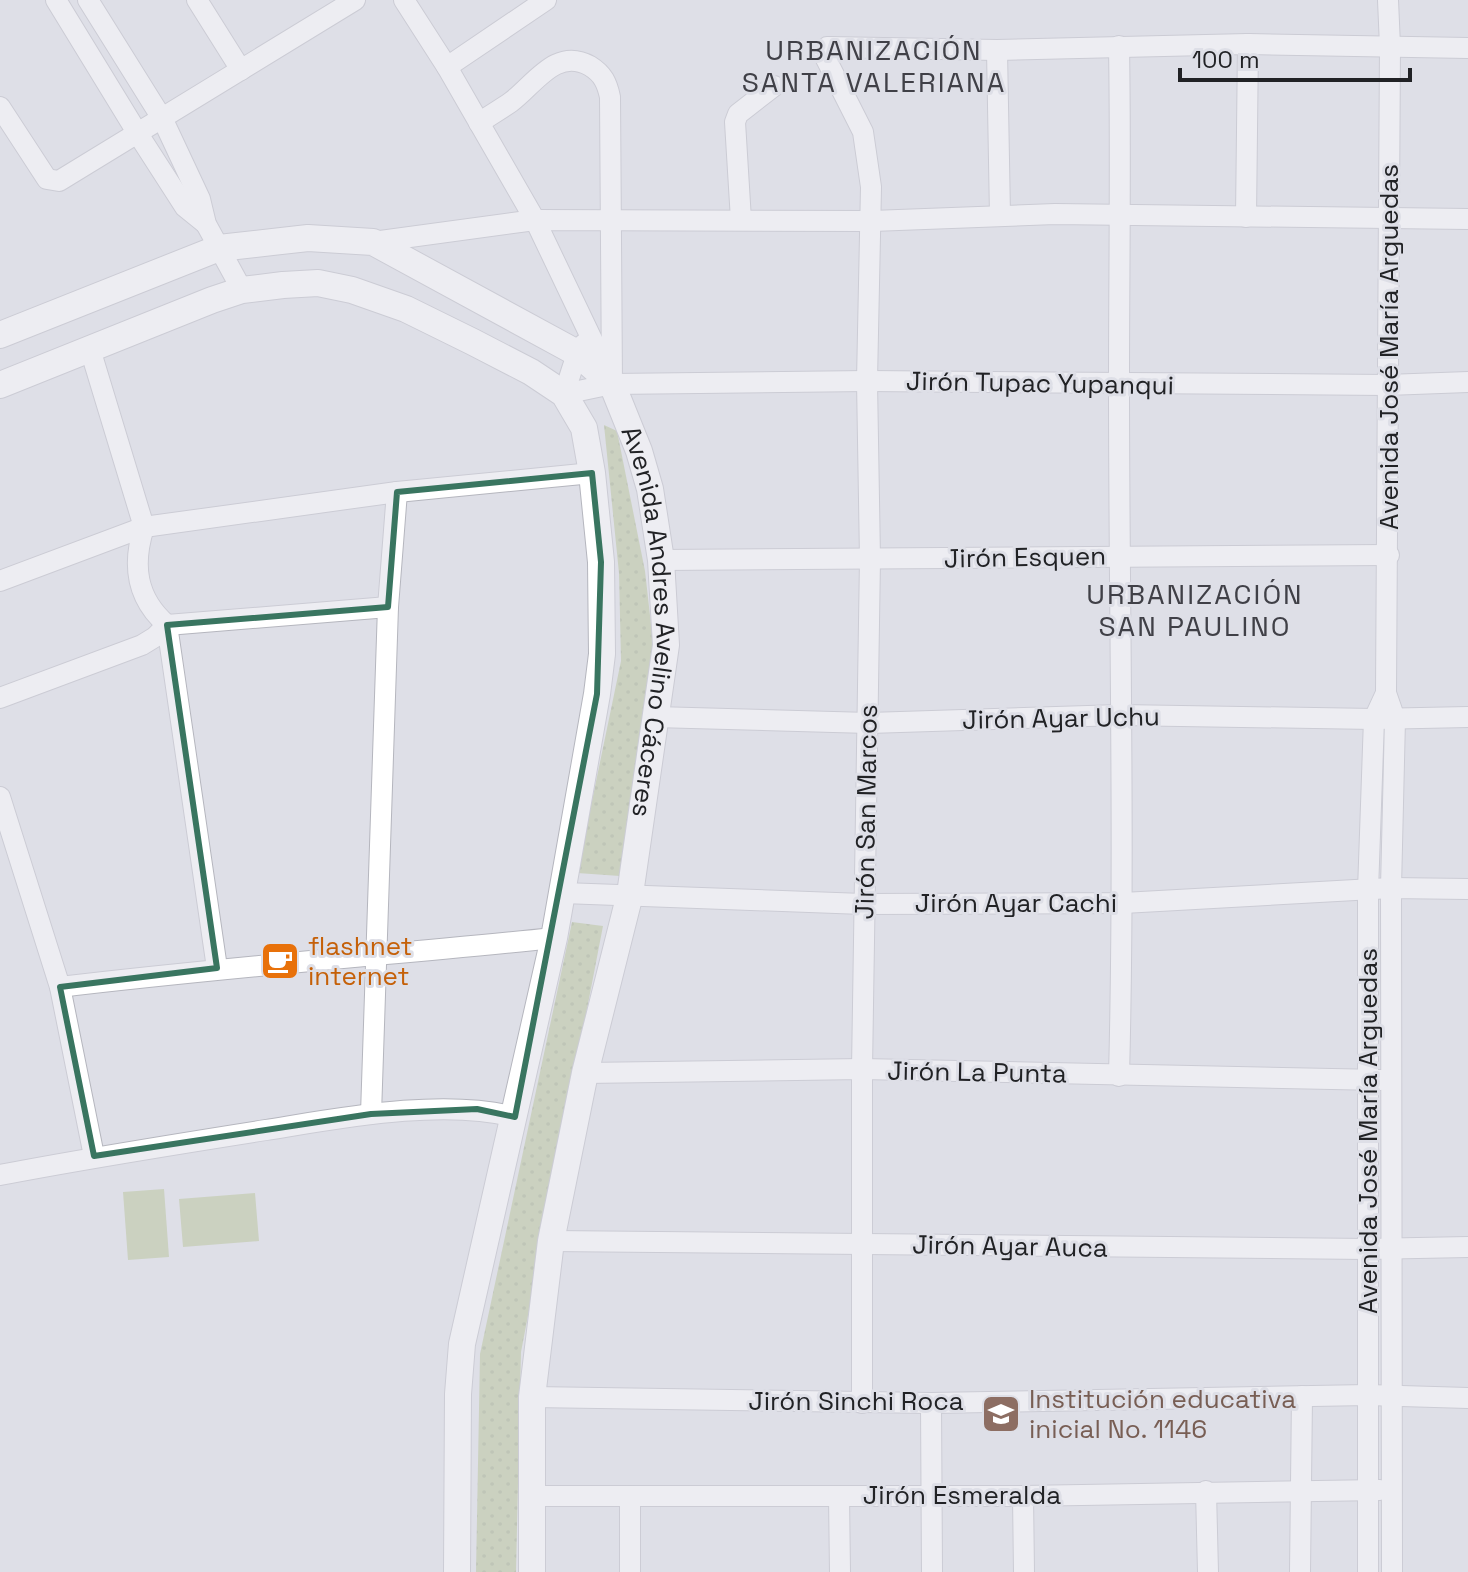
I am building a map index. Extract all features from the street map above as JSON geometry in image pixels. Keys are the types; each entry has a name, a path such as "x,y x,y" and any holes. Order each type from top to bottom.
{"main road":[{"name":"Avenida Andres Avelino Cáceres","path":"0,335 219,248 308,238 373,242 583,345 612,384 639,451 650,489 661,560 666,645 630,894 585,1073 551,1241 532,1397 532,1572"},
{"name":"Avenida Andres Avelino Cáceres","path":"0,385 242,290 318,283 352,290 406,309 531,372 564,394 584,428 601,562 602,654 554,938 462,1344 458,1394 457,1572"}],"street":[{"path":"56,0 185,207 206,224"},
{"path":"88,0 163,120 200,199 206,224 242,290"},
{"path":"197,0 241,70"},
{"path":"0,107 47,179 59,181 355,0"},
{"path":"404,0 447,67 535,220 583,345 564,394"},
{"name":"Avenida José María Arguedas","path":"1368,1572 1368,891 1386,693 1389,555 1388,0"},
{"path":"447,67 538,2"},
{"path":"1246,217 1248,44"},
{"path":"1000,216 997,50 1248,44 1468,48"},
{"path":"1119,46 1123,903 1119,1076"},
{"name":"Jirón San Marcos","path":"862,1403 863,904 869,723 867,381 871,187 863,132 822,55 824,48 997,50"},
{"path":"479,123 513,100 544,71 562,62 580,61 596,70 608,84 612,384"},
{"path":"741,220 735,122 738,114 774,86"},
{"path":"373,242 535,220 872,221 1122,215 1468,219"},
{"path":"90,349 144,527 136,551 137,572 147,602 167,625 217,968"},
{"name":"Jirón Tupac Yupanqui","path":"564,394 612,384 867,381 1387,385 1468,382"},
{"path":"0,581 144,527 397,492 592,473"},
{"path":"371,1114 388,607 397,492"},
{"name":"Jirón Esquen","path":"661,560 1389,555"},
{"path":"0,698 142,645 167,625 388,607"},
{"name":"Jirón Ayar Uchu","path":"655,717 869,723 1120,715 1384,719 1468,717"},
{"name":"Avenida José María Arguedas","path":"1384,719 1391,888 1392,1572"},
{"path":"0,797 60,987 94,1156"},
{"name":"Jirón Ayar Cachi","path":"563,893 863,904 1123,903 1391,888 1468,889"},
{"path":"60,987 217,968 554,938"},
{"name":"Jirón La Punta","path":"585,1073 862,1069 1391,1080"},
{"path":"0,1175 94,1156 371,1114 477,1109 515,1117"},
{"name":"Jirón Ayar Auca","path":"551,1241 1368,1249 1468,1247"},
{"name":"Jirón Sinchi Roca","path":"532,1397 862,1403 1368,1395 1468,1398"},
{"path":"1300,1572 1302,1396"},
{"path":"931,1403 932,1572"},
{"name":"Jirón Esmeralda","path":"533,1496 1023,1496 1392,1490"},
{"path":"1206,1491 1208,1572"},
{"path":"630,1496 630,1572"},
{"path":"839,1496 840,1572"},
{"path":"1023,1496 1024,1572"}],"highlighted area":[{"path":"592,473 601,562 597,694 515,1117 477,1109 371,1114 94,1156 60,987 217,968 167,625 388,607 397,492"}],"green space":[{"path":"604,425 617,431 645,571 654,651 620,876 577,873 621,661 619,573"},
{"path":"572,922 603,926 521,1352 516,1572 476,1572 480,1354"},
{"path":"164,1189 169,1257 128,1260 123,1192"},
{"path":"255,1193 259,1241 183,1247 179,1199"}],"place":[{"name":"flashnet internet","path":"280,961"},
{"name":"Institución educativa inicial No. 1146","path":"1001,1414"}],"district":[{"name":"URBANIZACIÓN SANTA VALERIANA","path":"874,66"},
{"name":"URBANIZACIÓN SAN PAULINO","path":"1195,610"}]}
